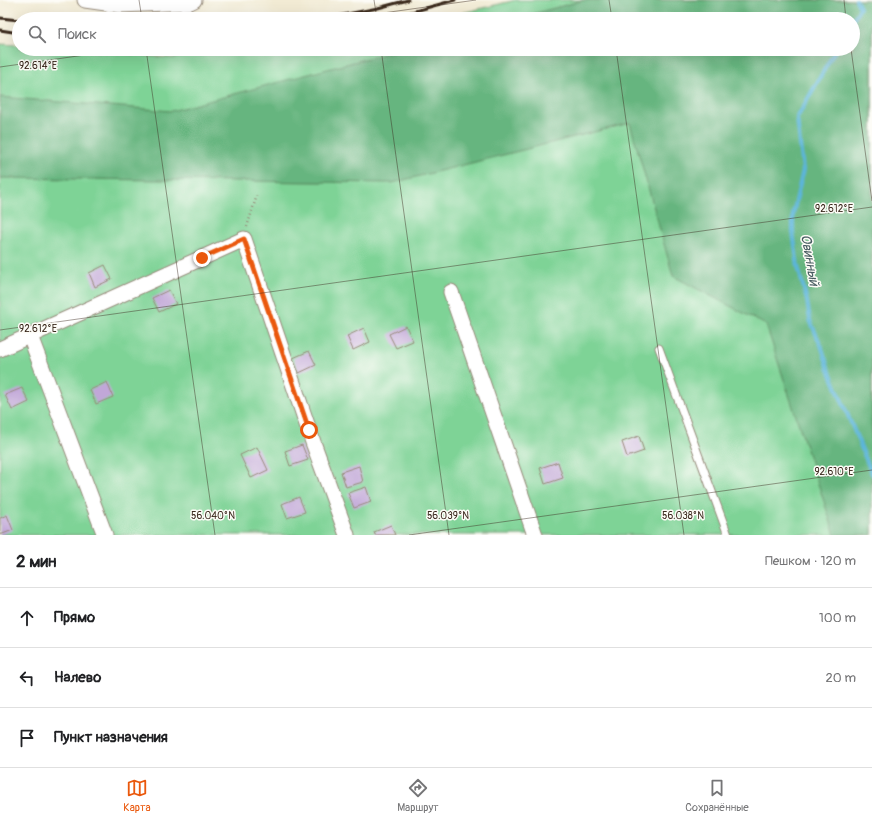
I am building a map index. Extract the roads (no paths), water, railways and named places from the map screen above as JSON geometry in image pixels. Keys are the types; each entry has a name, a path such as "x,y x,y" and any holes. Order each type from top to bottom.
{"street":[{"path":"85,0 120,5 191,1"},
{"path":"0,349 244,239 314,445 347,535"},
{"path":"451,292 535,535"},
{"path":"30,336 105,535"}],"lane":[{"path":"659,348 728,535"}],"waterway":[{"name":"Овинный","path":"856,0 860,8 858,12"},
{"name":"Овинный","path":"832,56 797,118 803,170 793,214 793,232 798,267 807,301 810,320 872,474"}],"railway":[{"path":"358,12 408,0"},
{"path":"411,12 455,0"},
{"path":"0,18 12,19"},
{"path":"0,30 12,32"}]}
